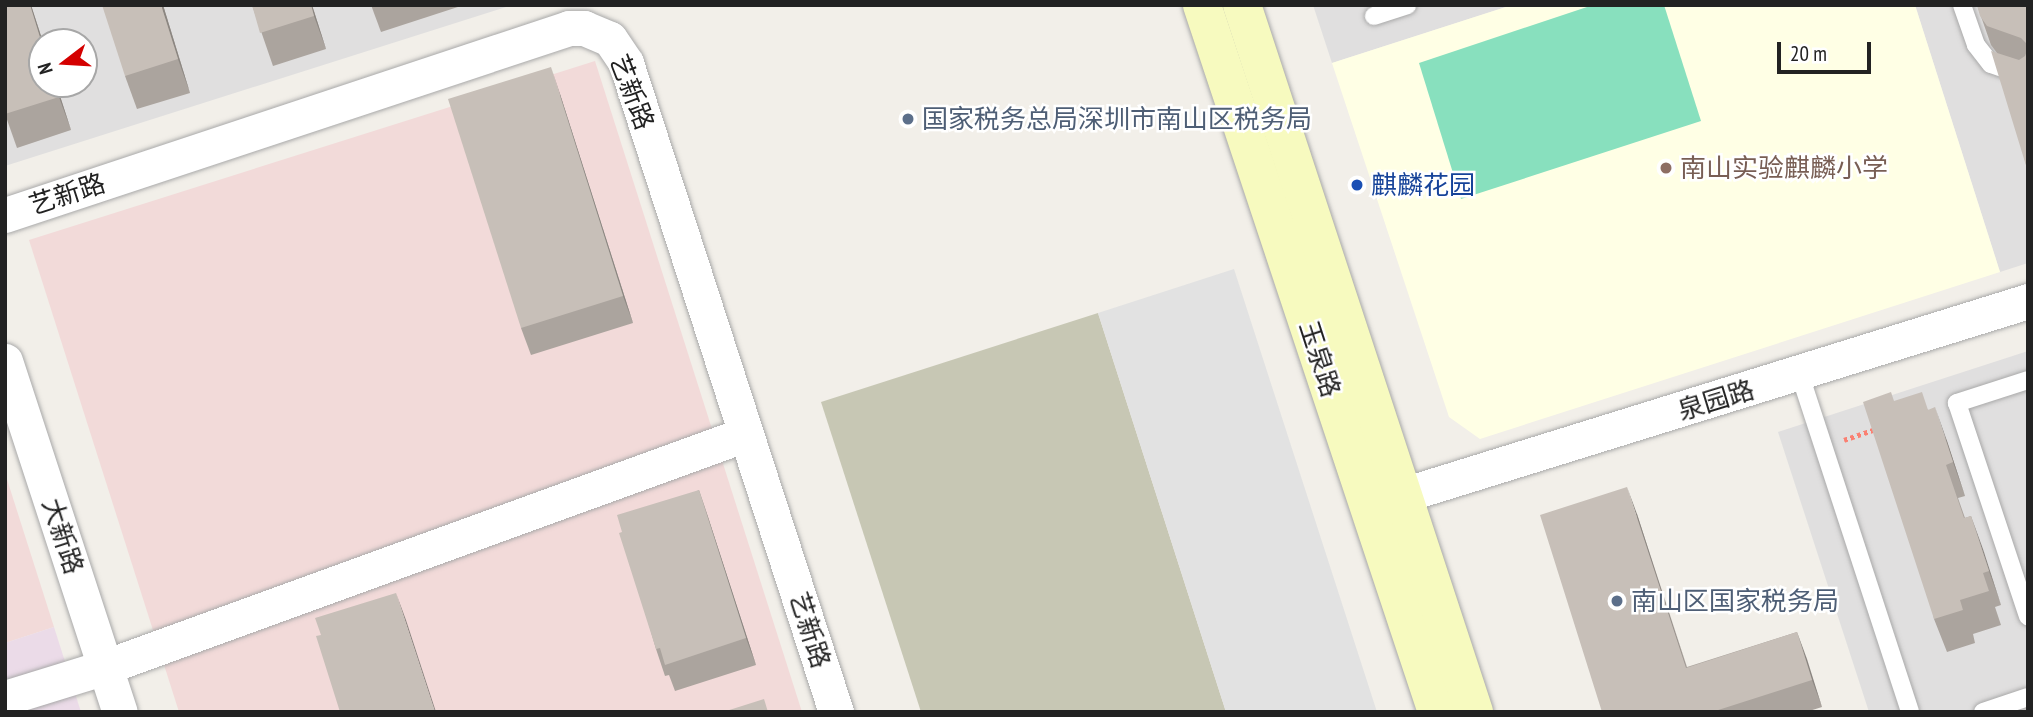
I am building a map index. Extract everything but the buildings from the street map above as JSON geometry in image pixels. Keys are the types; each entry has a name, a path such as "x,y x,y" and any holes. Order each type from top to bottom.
{"street":[{"name":"玉泉路","path":"1244,9 1474,712"},
{"name":"玉泉路","path":"1202,13 1437,712"},
{"name":"艺新路","path":"5,215 569,28 598,32 610,39 626,63 836,712"},
{"name":"泉园路","path":"1403,495 1800,375 2028,301"},
{"name":"大新路","path":"5,361 120,712"},
{"path":"5,698 105,667 746,434"}],"lane":[{"path":"1374,16 1407,5"},
{"path":"1962,5 1976,45 1991,64 2028,77"},
{"path":"1800,375 1910,712"},
{"path":"2028,380 1956,403 2028,617"},
{"path":"1983,712 2028,697"}],"path":[{"path":"1823,447 1884,427"}],"shaded area":[{"path":"5,5 512,5 5,166"},
{"path":"1313,5 1512,5 1332,63"},
{"name":"南山实验麒麟小学","path":"1512,5 1915,5 2000,272 1480,439 1449,417 1332,63"},
{"path":"1915,5 2028,5 2028,263 2000,272"},
{"path":"595,61 802,712 179,712 29,240"},
{"path":"1234,269 1377,712 1226,712 1098,313"},
{"path":"1098,313 1226,712 921,712 821,402"},
{"path":"2028,351 2028,712 1869,712 1778,432"},
{"path":"5,473 54,627 5,643"},
{"path":"54,627 81,712 5,712 5,643"}],"green space":[{"path":"1593,5 1664,5 1701,121 1461,199 1419,63"}],"place":[{"name":"国家税务总局深圳市南山区税务局","path":"908,119"},
{"name":"南山实验麒麟小学","path":"1666,168"},
{"name":"麒麟花园","path":"1357,185"},
{"name":"南山区国家税务局","path":"1617,601"}]}
